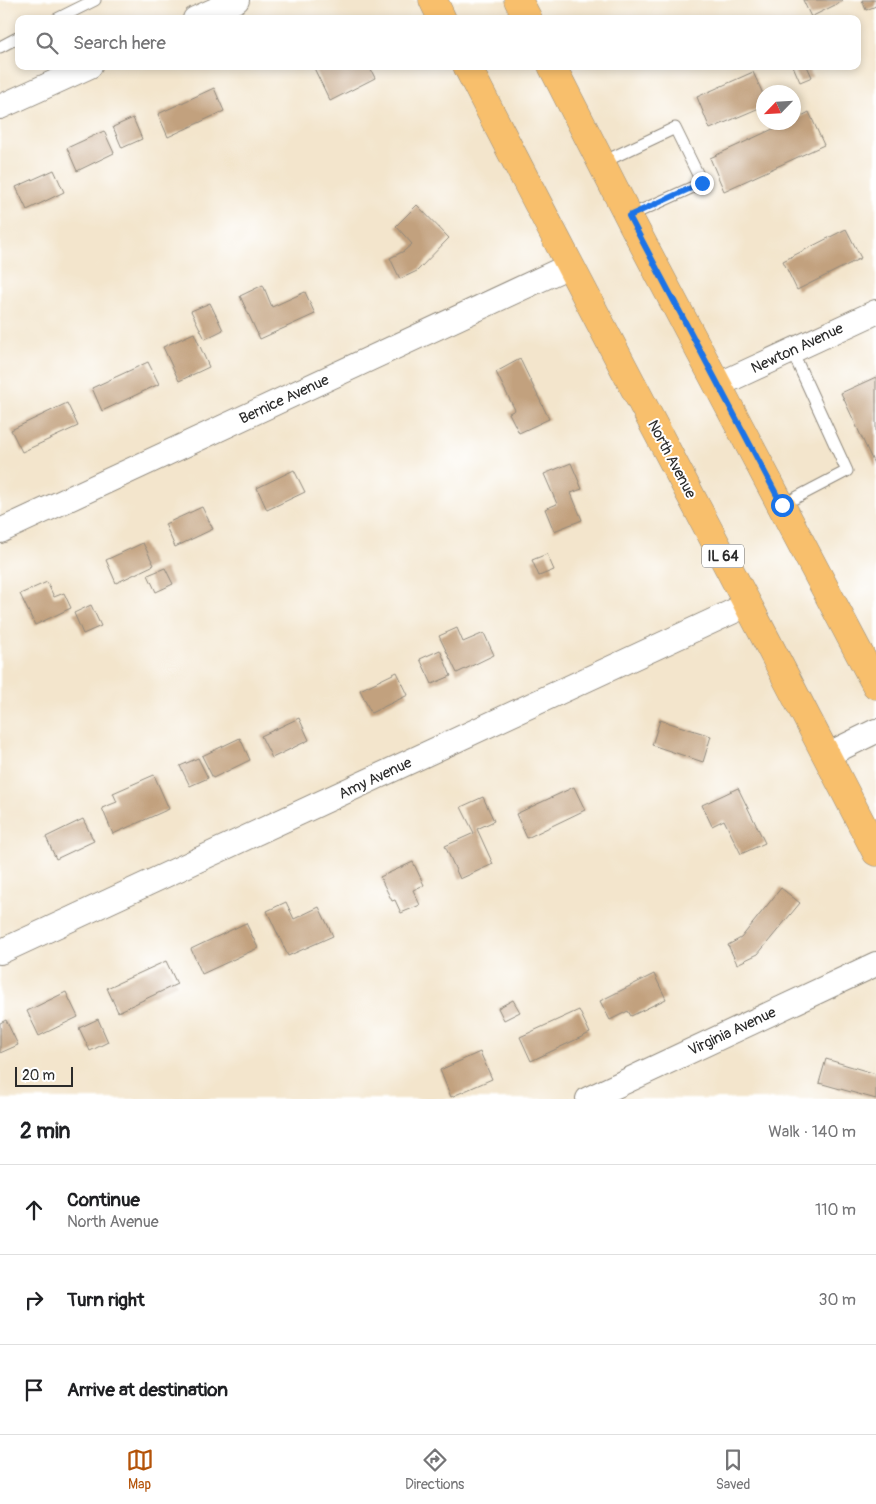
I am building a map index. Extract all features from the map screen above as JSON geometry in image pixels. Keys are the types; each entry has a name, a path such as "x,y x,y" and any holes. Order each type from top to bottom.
{"main road":[{"path":"433,0 440,15"},
{"path":"518,0 526,15"},
{"name":"North Avenue","path":"468,70 569,266 749,604 876,852"},
{"path":"554,70 601,163 876,685"}],"street":[{"path":"204,15 237,0"},
{"path":"0,107 81,70"},
{"name":"Bernice Avenue","path":"0,531 569,266"},
{"name":"Newton Avenue","path":"718,385 876,312"},
{"name":"Amy Avenue","path":"0,952 749,604"},
{"path":"827,755 876,731"},
{"name":"Virginia Avenue","path":"588,1099 876,964"}],"lane":[{"path":"64,15 95,0"},
{"path":"0,46 15,39"},
{"path":"601,163 674,128 702,183 629,216"},
{"path":"782,505 847,471 792,351"}],"building":[{"path":"803,0 843,1 815,15 810,15"},
{"path":"862,0 876,0 876,6 866,10"},
{"path":"315,70 371,70 375,78 330,101"},
{"path":"795,70 809,70 812,77 800,82"},
{"path":"753,72 759,85 756,85 756,109 710,129 697,97"},
{"path":"214,88 224,111 168,137 158,114"},
{"path":"809,112 824,145 724,191 710,158 771,130 801,130 801,116"},
{"path":"133,118 142,139 122,148 113,127"},
{"path":"104,131 114,153 77,171 67,148"},
{"path":"54,170 64,192 27,210 16,187"},
{"path":"417,205 449,238 417,271 400,279 390,258 404,251 412,244 396,226"},
{"path":"846,229 861,258 797,290 783,261"},
{"path":"263,285 272,307 305,292 315,314 260,339 240,296"},
{"path":"210,303 223,330 205,339 191,311"},
{"path":"194,333 209,367 179,381 163,347"},
{"path":"520,359 549,419 519,433 509,413 515,410 496,372"},
{"path":"148,362 159,384 102,411 92,388"},
{"path":"876,377 876,468 841,393"},
{"path":"67,403 78,426 22,452 11,430"},
{"path":"571,463 582,489 571,493 582,520 554,531 545,509 557,504 544,474"},
{"path":"294,470 305,492 267,510 257,488"},
{"path":"202,507 213,529 175,547 165,524"},
{"path":"143,543 154,565 116,583 106,560"},
{"path":"547,554 554,570 539,576 532,560"},
{"path":"165,568 173,584 156,592 148,575"},
{"path":"47,582 54,597 64,593 71,608 35,625 20,594"},
{"path":"91,605 101,626 83,634 74,613"},
{"path":"457,628 463,642 484,633 494,655 457,673 439,636"},
{"path":"440,650 451,676 432,684 420,659"},
{"path":"397,672 408,695 371,713 360,690"},
{"path":"299,718 309,740 272,758 261,736"},
{"path":"660,720 711,736 703,762 652,745"},
{"path":"240,738 250,760 213,778 202,756"},
{"path":"198,758 208,778 190,786 180,766"},
{"path":"154,775 169,809 113,834 102,808 117,802 113,793"},
{"path":"574,787 585,810 527,838 516,814"},
{"path":"738,788 765,843 741,854 724,820 712,826 702,805"},
{"path":"483,797 494,821 477,829 493,864 460,879 445,846 474,833 461,807"},
{"path":"83,819 94,841 56,859 46,837"},
{"path":"413,862 424,885 413,890 420,905 401,913 395,900 392,901 380,877"},
{"path":"781,888 800,903 758,954 737,964 728,945 741,938"},
{"path":"286,902 294,919 319,907 333,936 288,956 267,911"},
{"path":"246,923 258,948 202,974 191,949"},
{"path":"166,961 177,984 118,1012 107,988"},
{"path":"654,974 666,999 631,1016 628,1011 610,1020 600,1001"},
{"path":"66,992 78,1017 39,1036 27,1011"},
{"path":"513,1000 520,1012 504,1020 498,1008"},
{"path":"579,1010 590,1033 531,1061 520,1037"},
{"path":"98,1019 108,1042 90,1051 79,1028"},
{"path":"6,1020 18,1045 0,1053 0,1023"},
{"path":"480,1052 492,1079 451,1097 440,1070"},
{"path":"826,1059 876,1074 876,1099 819,1083"}],"route":[{"path":"702,183 629,216 782,505"}]}
